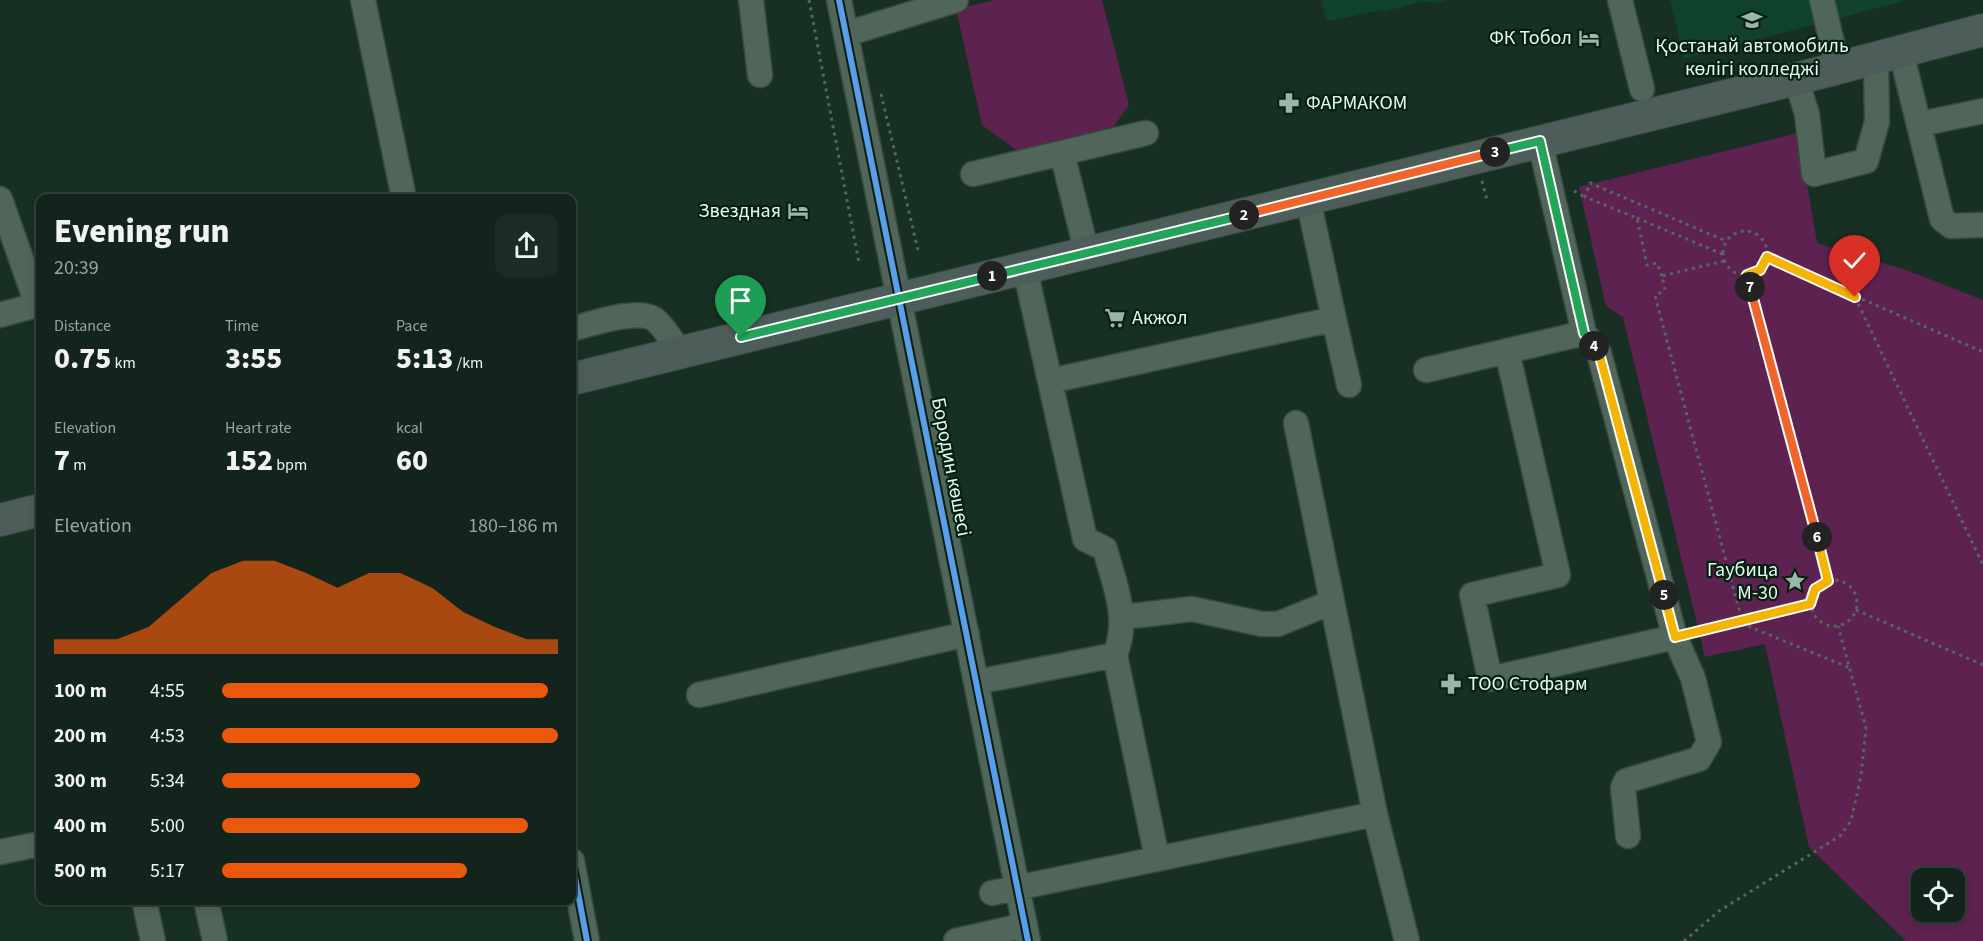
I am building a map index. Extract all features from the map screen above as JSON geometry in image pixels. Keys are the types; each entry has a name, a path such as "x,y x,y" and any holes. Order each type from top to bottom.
{"main road":[{"path":"576,378 1796,79 1983,30"},
{"path":"0,520 36,511"}],"street":[{"path":"363,0 403,194"},
{"path":"751,0 760,75"},
{"name":"Бородин көшесі","path":"839,0 1026,933"},
{"path":"846,34 956,0"},
{"path":"1620,0 1642,89"},
{"path":"1822,0 1838,68"},
{"path":"1796,79 1807,114 1814,174 1866,161 1877,122 1888,55"},
{"path":"1888,55 1920,124 1942,219 1951,226 1983,225"},
{"path":"1920,124 1983,111"},
{"path":"973,174 1146,133"},
{"path":"1540,141 1584,333 1599,353 1675,637 1693,678 1709,742 1699,759 1626,781 1623,788 1628,836"},
{"path":"1062,153 1087,254"},
{"path":"0,199 36,296"},
{"path":"1308,199 1349,386"},
{"path":"1025,269 1085,539 1105,549 1123,616 1122,637 1115,655 1157,858"},
{"path":"0,315 36,305"},
{"path":"576,327 625,316 642,316 654,320 680,352"},
{"path":"1050,381 1334,319"},
{"path":"1426,370 1584,333"},
{"path":"1507,351 1558,575 1472,595 1490,679 1675,637"},
{"path":"1296,423 1375,814 1407,941"},
{"path":"1123,616 1192,609 1262,624 1278,624 1332,602"},
{"path":"699,695 967,634"},
{"path":"977,682 1115,655"},
{"path":"992,893 1375,814"},
{"path":"0,852 36,845"},
{"path":"576,882 587,941"},
{"path":"145,905 153,941"},
{"path":"207,905 215,941"},
{"path":"956,941 1026,933"}],"path":[{"path":"809,0 859,263"},
{"path":"878,83 918,250"},
{"path":"1585,197 1590,183 1726,241"},
{"path":"1574,192 1722,254"},
{"path":"1637,218 1647,265 1657,263 1662,276 1665,290 1655,296 1743,624 1850,668"},
{"path":"1740,231 1755,234 1765,244 1767,257 1760,270 1747,275 1734,273 1724,261 1722,254 1726,241 1740,231"},
{"path":"1767,257 1983,352"},
{"path":"1662,276 1724,261"},
{"path":"1747,275 1828,581"},
{"path":"1855,297 1983,566"},
{"path":"1828,581 1849,585 1856,598 1856,609 1851,619 1838,626 1823,624 1812,612 1810,604 1815,589 1828,581"},
{"path":"1675,637 1810,604"},
{"path":"1856,609 1983,665"},
{"path":"1684,941 1719,912 1840,836 1851,821 1861,776 1866,728 1838,626"}],"shaded area":[{"path":"995,0 1102,0 1129,105 1109,133 1023,155 982,125 956,9"},
{"path":"1321,0 1447,0 1435,3 1423,1 1383,12 1380,10 1331,21 1326,19"},
{"name":"Қостанай автомобиль көлігі колледжі","path":"1670,0 1907,0 1684,59"},
{"path":"1798,133 1817,243 1906,270 1983,300 1983,941 1906,941 1809,847 1765,644 1705,657 1623,317 1606,306 1579,187"}],"cycle path":[{"path":"839,0 1028,941"},
{"path":"576,882 587,941"}],"place":[{"name":"Қостанай автомобиль көлігі колледжі","path":"1752,20"},
{"name":"ФК Тобол","path":"1589,38"},
{"name":"ФАРМАКОМ","path":"1289,103"},
{"name":"Звездная","path":"798,211"},
{"name":"Акжол","path":"1115,318"},
{"name":"Гаубица М-30","path":"1795,581"},
{"name":"ТОО Стофарм","path":"1451,684"}],"route":[{"path":"741,337 1540,141 1584,333 1599,353 1675,637 1810,604 1815,589 1828,581 1747,275 1760,270 1767,257 1855,297"}]}
